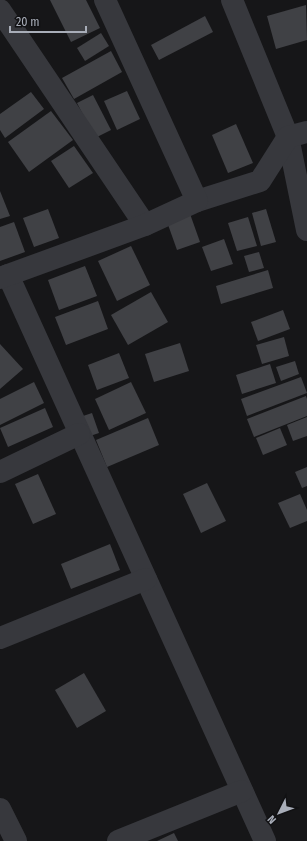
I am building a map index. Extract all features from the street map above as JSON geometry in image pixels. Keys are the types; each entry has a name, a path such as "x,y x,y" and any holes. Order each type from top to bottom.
{"street":[{"path":"105,0 197,201"},
{"path":"232,0 297,135 307,230"},
{"path":"0,10 145,225"},
{"path":"265,841 79,434 4,277 145,225 197,201 260,181 297,135"},
{"path":"0,472 79,434"},
{"path":"0,638 146,579"},
{"path":"118,841 242,791"},
{"path":"0,809 16,841"}],"building":[{"path":"50,0 86,0 100,28 71,42"},
{"path":"306,5 307,40 276,49 267,16"},
{"path":"205,16 213,32 159,60 151,45"},
{"path":"101,33 109,46 85,61 77,48"},
{"path":"111,51 122,72 74,99 62,78"},
{"path":"127,91 140,119 117,130 104,101"},
{"path":"31,92 44,109 5,138 0,130 0,114"},
{"path":"93,95 111,130 95,138 77,103"},
{"path":"51,111 73,140 29,172 8,142"},
{"path":"236,124 253,163 228,173 212,135"},
{"path":"74,146 93,173 69,188 51,161"},
{"path":"0,191 10,216 0,219"},
{"path":"48,209 59,238 34,247 23,218"},
{"path":"266,209 276,242 261,246 252,213"},
{"path":"189,211 200,242 177,250 166,219"},
{"path":"248,217 257,246 237,251 228,223"},
{"path":"14,222 25,252 0,261 0,227"},
{"path":"224,239 233,264 211,271 202,247"},
{"path":"131,246 150,285 117,301 98,261"},
{"path":"259,252 264,268 249,272 244,256"},
{"path":"85,266 97,296 59,310 48,280"},
{"path":"268,270 273,288 221,304 216,286"},
{"path":"151,292 168,322 128,345 111,315"},
{"path":"98,301 108,329 66,345 55,317"},
{"path":"283,310 290,329 258,341 251,322"},
{"path":"284,337 289,356 262,364 256,345"},
{"path":"180,343 189,371 154,382 145,354"},
{"path":"0,344 23,369 0,389"},
{"path":"119,353 129,378 97,390 88,365"},
{"path":"295,361 299,374 281,381 276,367"},
{"path":"270,364 276,383 242,394 236,375"},
{"path":"301,377 307,393 247,416 241,399"},
{"path":"34,382 44,403 0,425 0,399"},
{"path":"131,382 146,413 109,430 95,399"},
{"path":"306,396 307,416 254,437 247,419"},
{"path":"45,408 53,427 8,447 0,428"},
{"path":"92,413 99,433 87,437 80,417"},
{"path":"307,417 307,436 293,441 287,425"},
{"path":"148,418 159,445 107,467 96,440"},
{"path":"280,428 287,445 263,455 256,438"},
{"path":"307,467 307,486 302,488 295,472"},
{"path":"38,474 56,514 33,524 15,484"},
{"path":"207,483 226,521 201,533 183,494"},
{"path":"300,494 307,510 307,521 290,528 278,503"},
{"path":"110,544 120,570 71,589 61,564"},
{"path":"84,673 106,711 77,728 55,690"},
{"path":"174,833 178,841 157,841"}]}
